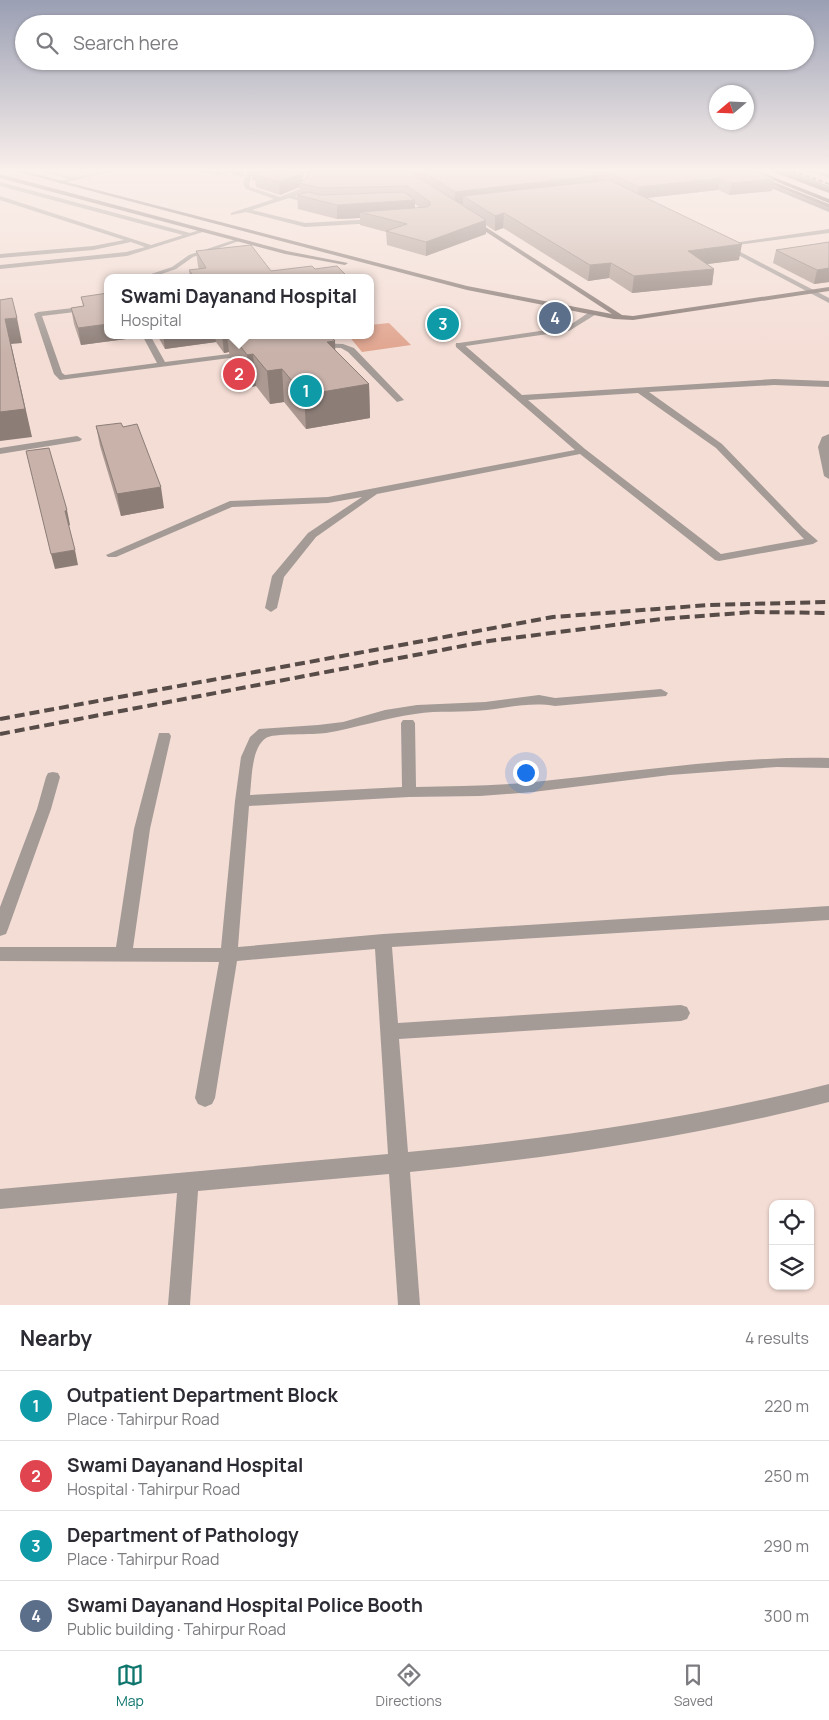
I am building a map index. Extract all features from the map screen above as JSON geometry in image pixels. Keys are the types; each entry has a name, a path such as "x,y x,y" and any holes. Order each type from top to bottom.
{"main road":[{"path":"207,232 287,253 436,279"},
{"path":"254,232 467,288 622,318 829,289"},
{"path":"489,232 622,318"},
{"path":"320,258 336,253"}],"street":[{"path":"107,232 153,247"},
{"path":"179,232 190,235"},
{"path":"0,267 127,254 200,232"},
{"path":"722,245 822,232"},
{"path":"0,256 93,248 132,240"},
{"path":"155,274 174,268 191,256 239,240"},
{"path":"714,241 829,301"},
{"path":"104,306 38,314 58,374 63,378 258,352"},
{"path":"594,313 569,329 459,345 582,451 719,558 813,541 799,530 719,446 641,390"},
{"path":"148,339 162,366"},
{"path":"314,345 333,344 351,350 400,400"},
{"path":"520,398 774,382 829,384"},
{"path":"829,437 825,439 823,447 829,476"},
{"path":"0,451 77,439"},
{"path":"112,555 230,504 328,500 582,451"},
{"path":"271,608 278,576 312,535 376,491"},
{"path":"205,1098 229,955 242,801 248,757 255,740 264,732 343,726 385,714 438,707 485,706 539,699 555,702 661,693"},
{"path":"408,722 409,792"},
{"path":"123,955 142,829 164,736"},
{"path":"242,801 409,792 456,793 534,787 670,770 777,762 829,763"},
{"path":"0,929 44,809 53,777"},
{"path":"0,954 229,955 383,941 829,913"},
{"path":"383,941 409,1305"},
{"path":"390,1032 681,1013"},
{"path":"0,1199 399,1163 556,1146 641,1134 772,1109 829,1093"},
{"path":"179,1305 188,1182"}],"shaded area":[{"path":"389,323 411,345 362,352 351,339 374,339 374,325"}],"building":[{"path":"389,232 454,232 426,242"},
{"path":"535,232 717,232 742,244 688,251 714,269 634,276 611,263 590,265"},
{"path":"829,242 829,268 817,270 776,250"},
{"path":"251,245 271,271 312,266 315,269 337,266 345,274 192,274 189,270 206,268 196,251"},
{"path":"104,294 104,325 78,328 71,308 84,306 81,297"},
{"path":"12,298 17,318 5,319 25,409 0,412 0,300"},
{"path":"235,339 333,339 335,341 327,342 369,384 304,395 282,369 267,371 253,354 247,355"},
{"path":"121,423 123,427 137,424 161,487 117,494 96,426"},
{"path":"49,448 67,510 65,511 75,550 51,554 26,451"}],"railway":[{"path":"0,719 553,617 708,605 829,602"},
{"path":"0,734 489,641 661,619 754,612 829,613"}],"place":[{"name":"Swami Dayanand Hospital Police Booth","path":"555,318"},
{"name":"Department of Pathology","path":"443,324"},
{"name":"Swami Dayanand Hospital","path":"239,374"},
{"name":"Outpatient Department Block","path":"306,391"}]}
